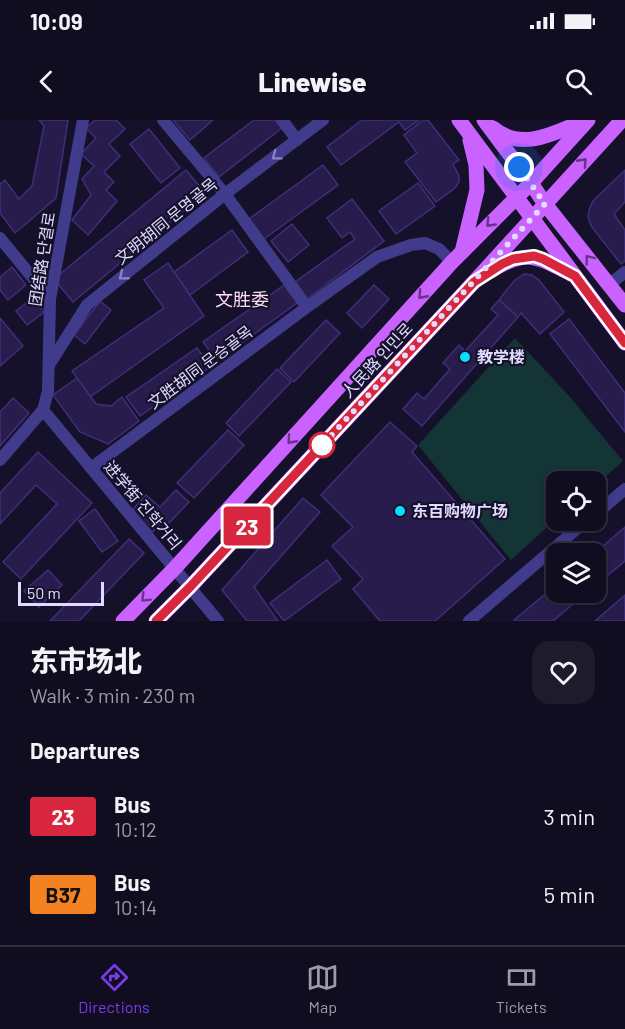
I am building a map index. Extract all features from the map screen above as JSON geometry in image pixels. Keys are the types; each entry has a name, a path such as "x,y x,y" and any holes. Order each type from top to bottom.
{"main road":[{"path":"459,120 625,343"},
{"path":"485,121 500,134 530,140 545,137 587,120"},
{"name":"人民路 인민로","path":"123,621 457,257 531,183 587,120"},
{"name":"人民路 인민로","path":"156,621 474,282 622,120"},
{"path":"485,121 545,204 625,305"},
{"path":"457,257 477,190 476,165 469,134"},
{"path":"474,282 502,264 525,256 543,259 575,276"}],"street":[{"name":"团结路 단결로","path":"43,410 48,391 50,299 83,120"},
{"path":"162,120 225,194 307,307"},
{"path":"282,120 297,140"},
{"name":"文明胡同 문명골목","path":"49,365 87,305 225,194 323,120"},
{"path":"0,238 50,299"},
{"name":"文胜胡同 문승골목","path":"91,468 377,257 411,245 425,243 457,257"},
{"path":"609,285 625,272"},
{"path":"0,460 43,410"},
{"name":"进学街 진학거리","path":"43,410 218,621"},
{"path":"606,505 625,489"},
{"path":"469,621 574,531"}],"green space":[{"path":"515,338 569,396 623,461 606,476 606,471 546,471 546,528 511,560 418,445"}],"building":[{"path":"39,120 68,120 56,198 15,233 0,213 0,184 5,180 19,199 32,186 44,126"},
{"path":"95,120 116,120 125,129 109,144 120,156 104,172 114,182 106,190 117,201 88,235 72,220 91,195 82,179 94,166 81,154 96,138 86,128"},
{"path":"173,120 213,120 190,140"},
{"path":"254,120 275,120 282,128 219,177 204,158"},
{"path":"362,120 419,120 405,130 399,122 341,165 327,147"},
{"path":"423,120 428,120 459,160 453,164 459,176 459,182 455,188 436,202 405,162 417,153 404,135"},
{"path":"149,129 180,168 161,183 130,144"},
{"path":"323,165 338,185 264,239 249,219"},
{"path":"186,170 205,193 73,302 54,279"},
{"path":"625,170 625,202 614,214 625,230 625,261 621,264 591,226 588,217 593,201"},
{"path":"418,183 435,206 396,234 379,211"},
{"path":"352,199 384,241 307,299 295,282 355,239 350,232 342,238 327,218"},
{"path":"292,224 309,245 288,262 271,241"},
{"path":"232,230 248,252 190,295 174,272"},
{"path":"168,263 204,316 90,397 72,371 164,308 144,280"},
{"path":"12,267 26,285 8,300 0,290 0,277"},
{"path":"524,274 532,275 539,280 564,312 540,334 521,313 518,317 499,300 514,281"},
{"path":"284,285 297,303 217,361 203,342"},
{"path":"374,285 389,299 362,328 347,313"},
{"path":"33,298 44,312 27,325 16,311"},
{"name":"教学楼","path":"499,300 518,317 422,426 403,409 417,393 424,399 450,369 443,363 459,345 465,351 498,315 491,309"},
{"path":"100,301 111,310 85,344 74,335"},
{"path":"0,318 23,346 0,366"},
{"path":"569,319 625,393 625,432 550,334"},
{"path":"326,320 340,333 294,382 280,368"},
{"path":"197,348 210,367 140,416 126,397"},
{"path":"277,369 291,382 239,436 226,423"},
{"path":"77,378 96,404 111,406 122,397 139,421 108,444 80,432 53,395"},
{"path":"13,398 29,413 0,446 0,412"},
{"name":"东百购物广场","path":"390,422 417,446 412,452 505,559 435,621 380,621 353,589 363,579 332,546 353,527 321,495"},
{"path":"228,430 244,445 194,498 177,483"},
{"path":"38,452 92,503 21,579 3,562 57,504 36,485 0,524 0,493"},
{"path":"176,490 189,502 169,523 159,525 153,532 131,511 146,495 160,507"},
{"path":"303,498 320,512 254,587 278,621 247,621 222,590"},
{"path":"95,509 118,541 102,552 79,521"},
{"path":"625,527 625,561 606,577 606,544"},
{"path":"129,539 144,553 79,621 50,621"},
{"path":"327,560 341,579 284,621 270,603"},
{"path":"48,570 62,585 39,607 24,591"},
{"path":"546,593 546,603 574,603 553,621 514,620"},
{"path":"625,595 625,621 595,621"}],"bus line":[{"name":"23","path":"156,621 474,282 502,264 525,256 534,256 575,276 625,343"}],"place":[{"name":"教学楼","path":"465,357"},
{"name":"东百购物广场","path":"400,511"}],"district":[{"name":"文胜委","path":"242,300"}],"route":[{"path":"322,445 316,452 545,204 519,167"}]}
